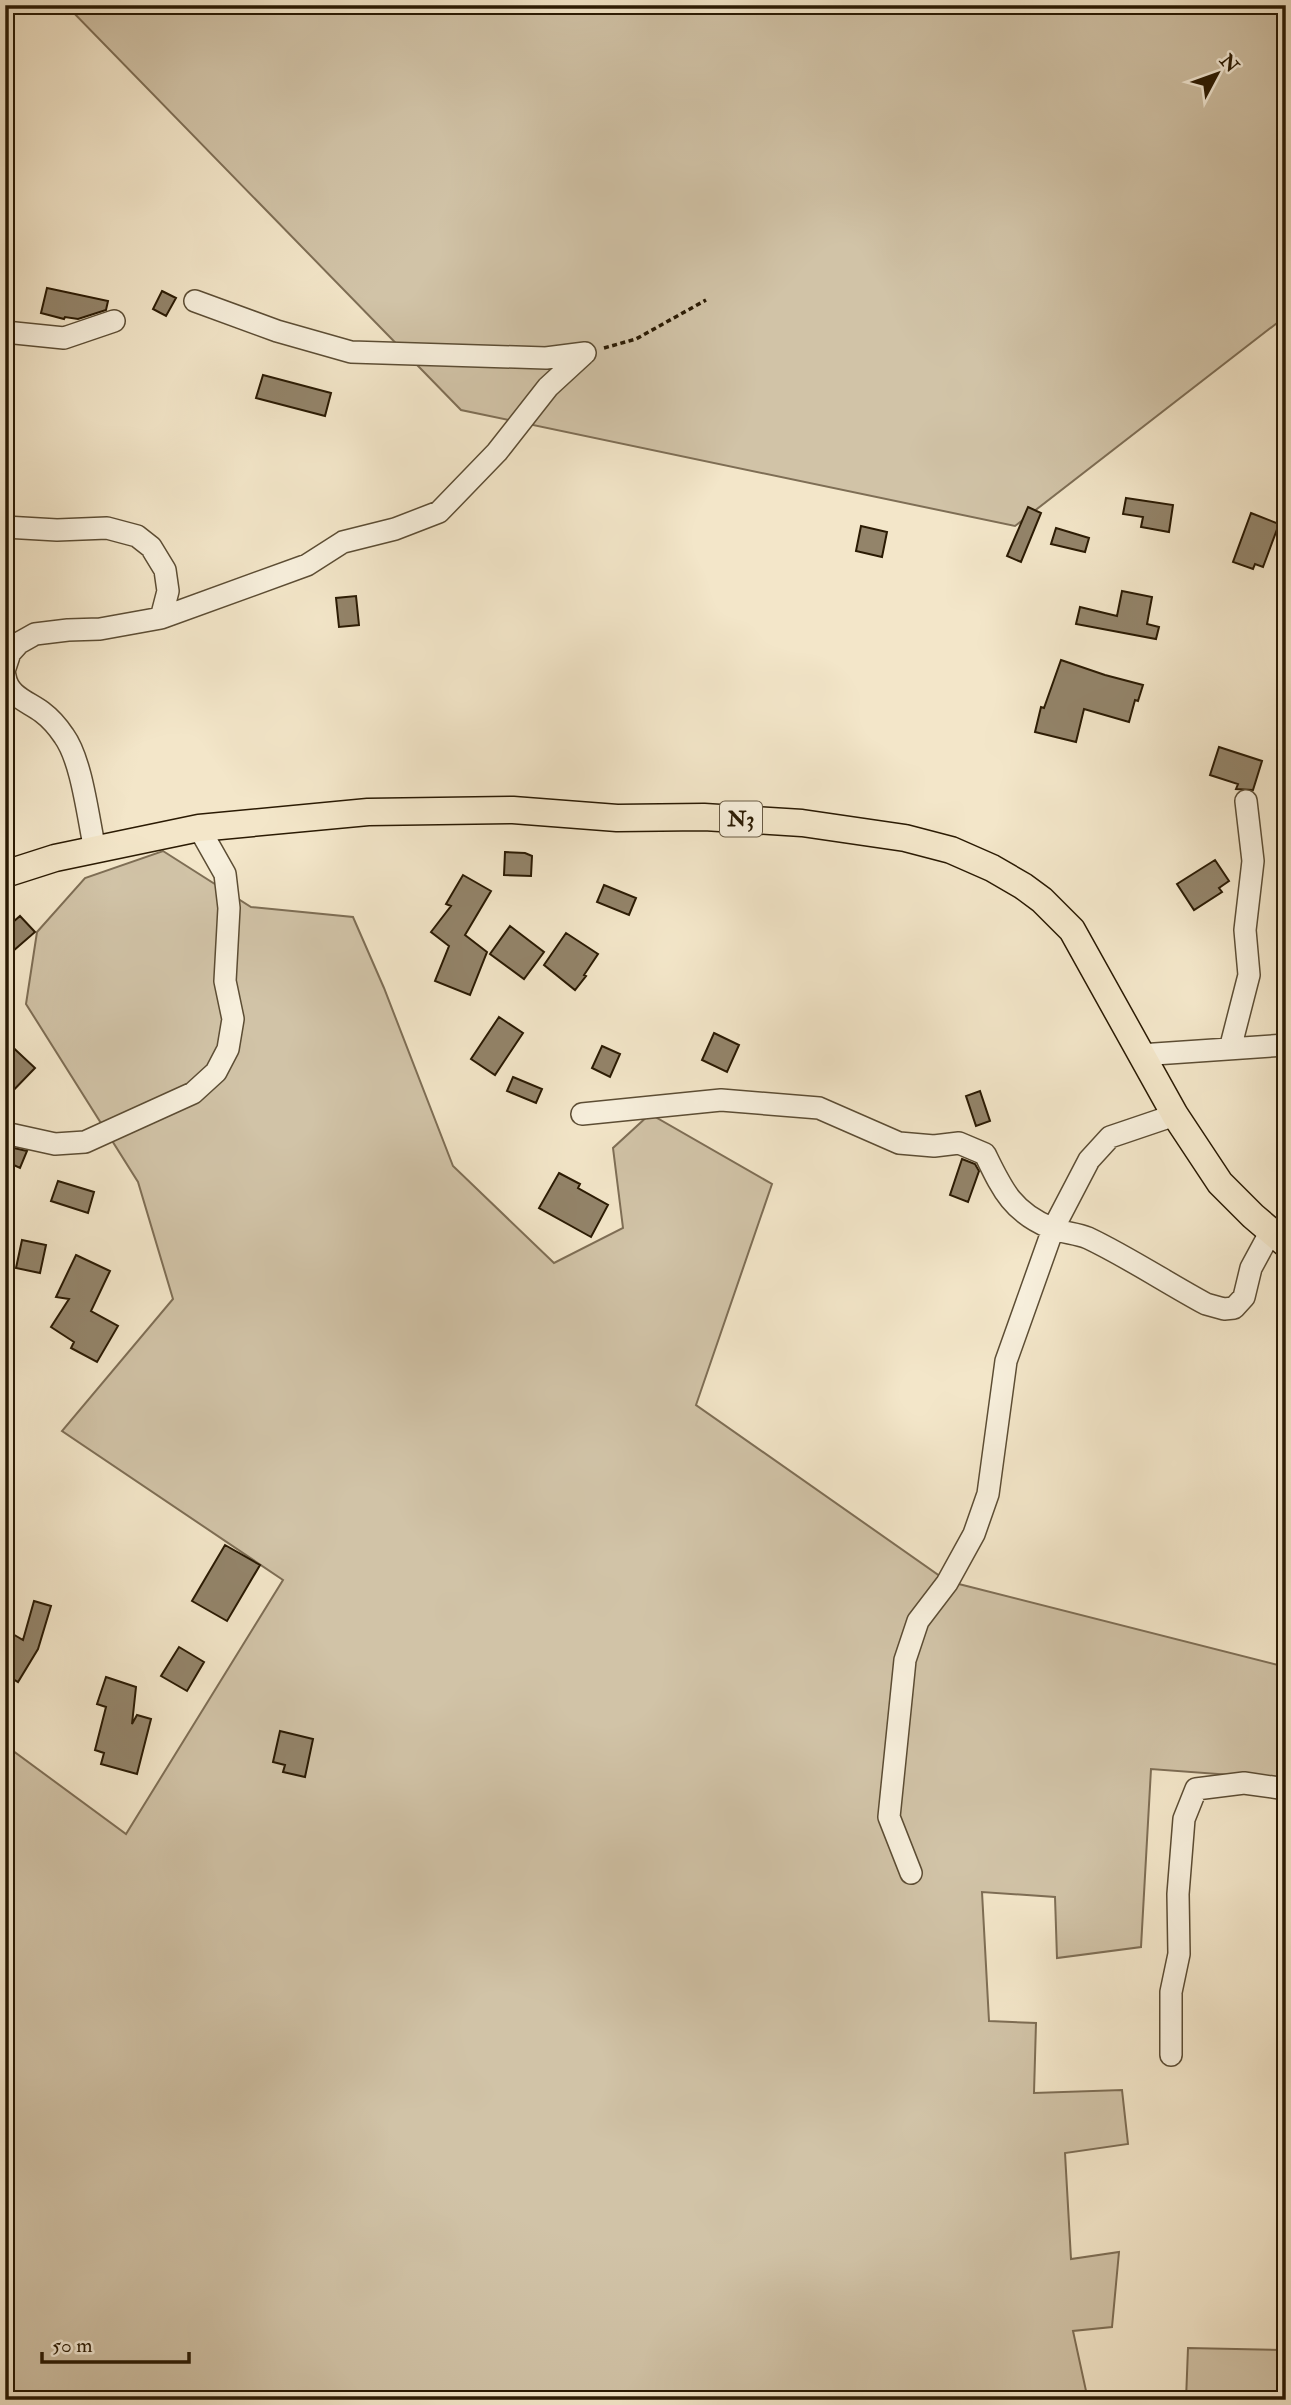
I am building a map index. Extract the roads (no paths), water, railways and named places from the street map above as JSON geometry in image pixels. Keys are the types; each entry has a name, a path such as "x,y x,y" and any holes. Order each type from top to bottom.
{"main road":[{"name":"N3","path":"5,874 55,858 199,828 368,812 513,810 617,818 704,817 790,822 905,838 951,850 992,868 1042,900 1072,930 1175,1115 1220,1183 1278,1238"}],"street":[{"path":"5,668 10,653 19,643 35,634 100,629 160,618 307,565 343,542 395,529 439,512 497,452 548,387 585,353 546,358 351,352 277,331 195,301"},
{"path":"5,332 64,338 114,321"},
{"path":"5,527 57,530 107,528 137,536 151,547 165,570 168,591 160,618"},
{"path":"5,676 6,686 50,718 65,737 74,756 95,850"},
{"path":"1230,1049 1249,975 1245,930 1253,861 1246,801"},
{"path":"5,1133 55,1144 85,1142 193,1093 216,1072 228,1049 233,1018 225,981 229,908 225,874 199,828"},
{"path":"1140,1055 1286,1045"},
{"path":"582,1114 720,1100 819,1108 899,1143 933,1146 959,1143 985,1154 1004,1193 1023,1211 1053,1229 1086,1238 1206,1304 1224,1309 1234,1308 1244,1297 1251,1268 1278,1238"},
{"path":"911,1873 889,1816 905,1660 918,1621 947,1583 974,1534 988,1494 1006,1361 1053,1229 1089,1160 1110,1137 1175,1115"},
{"path":"1171,2055 1171,1992 1179,1954 1178,1894 1184,1819 1196,1789 1244,1783 1286,1789"}]}
